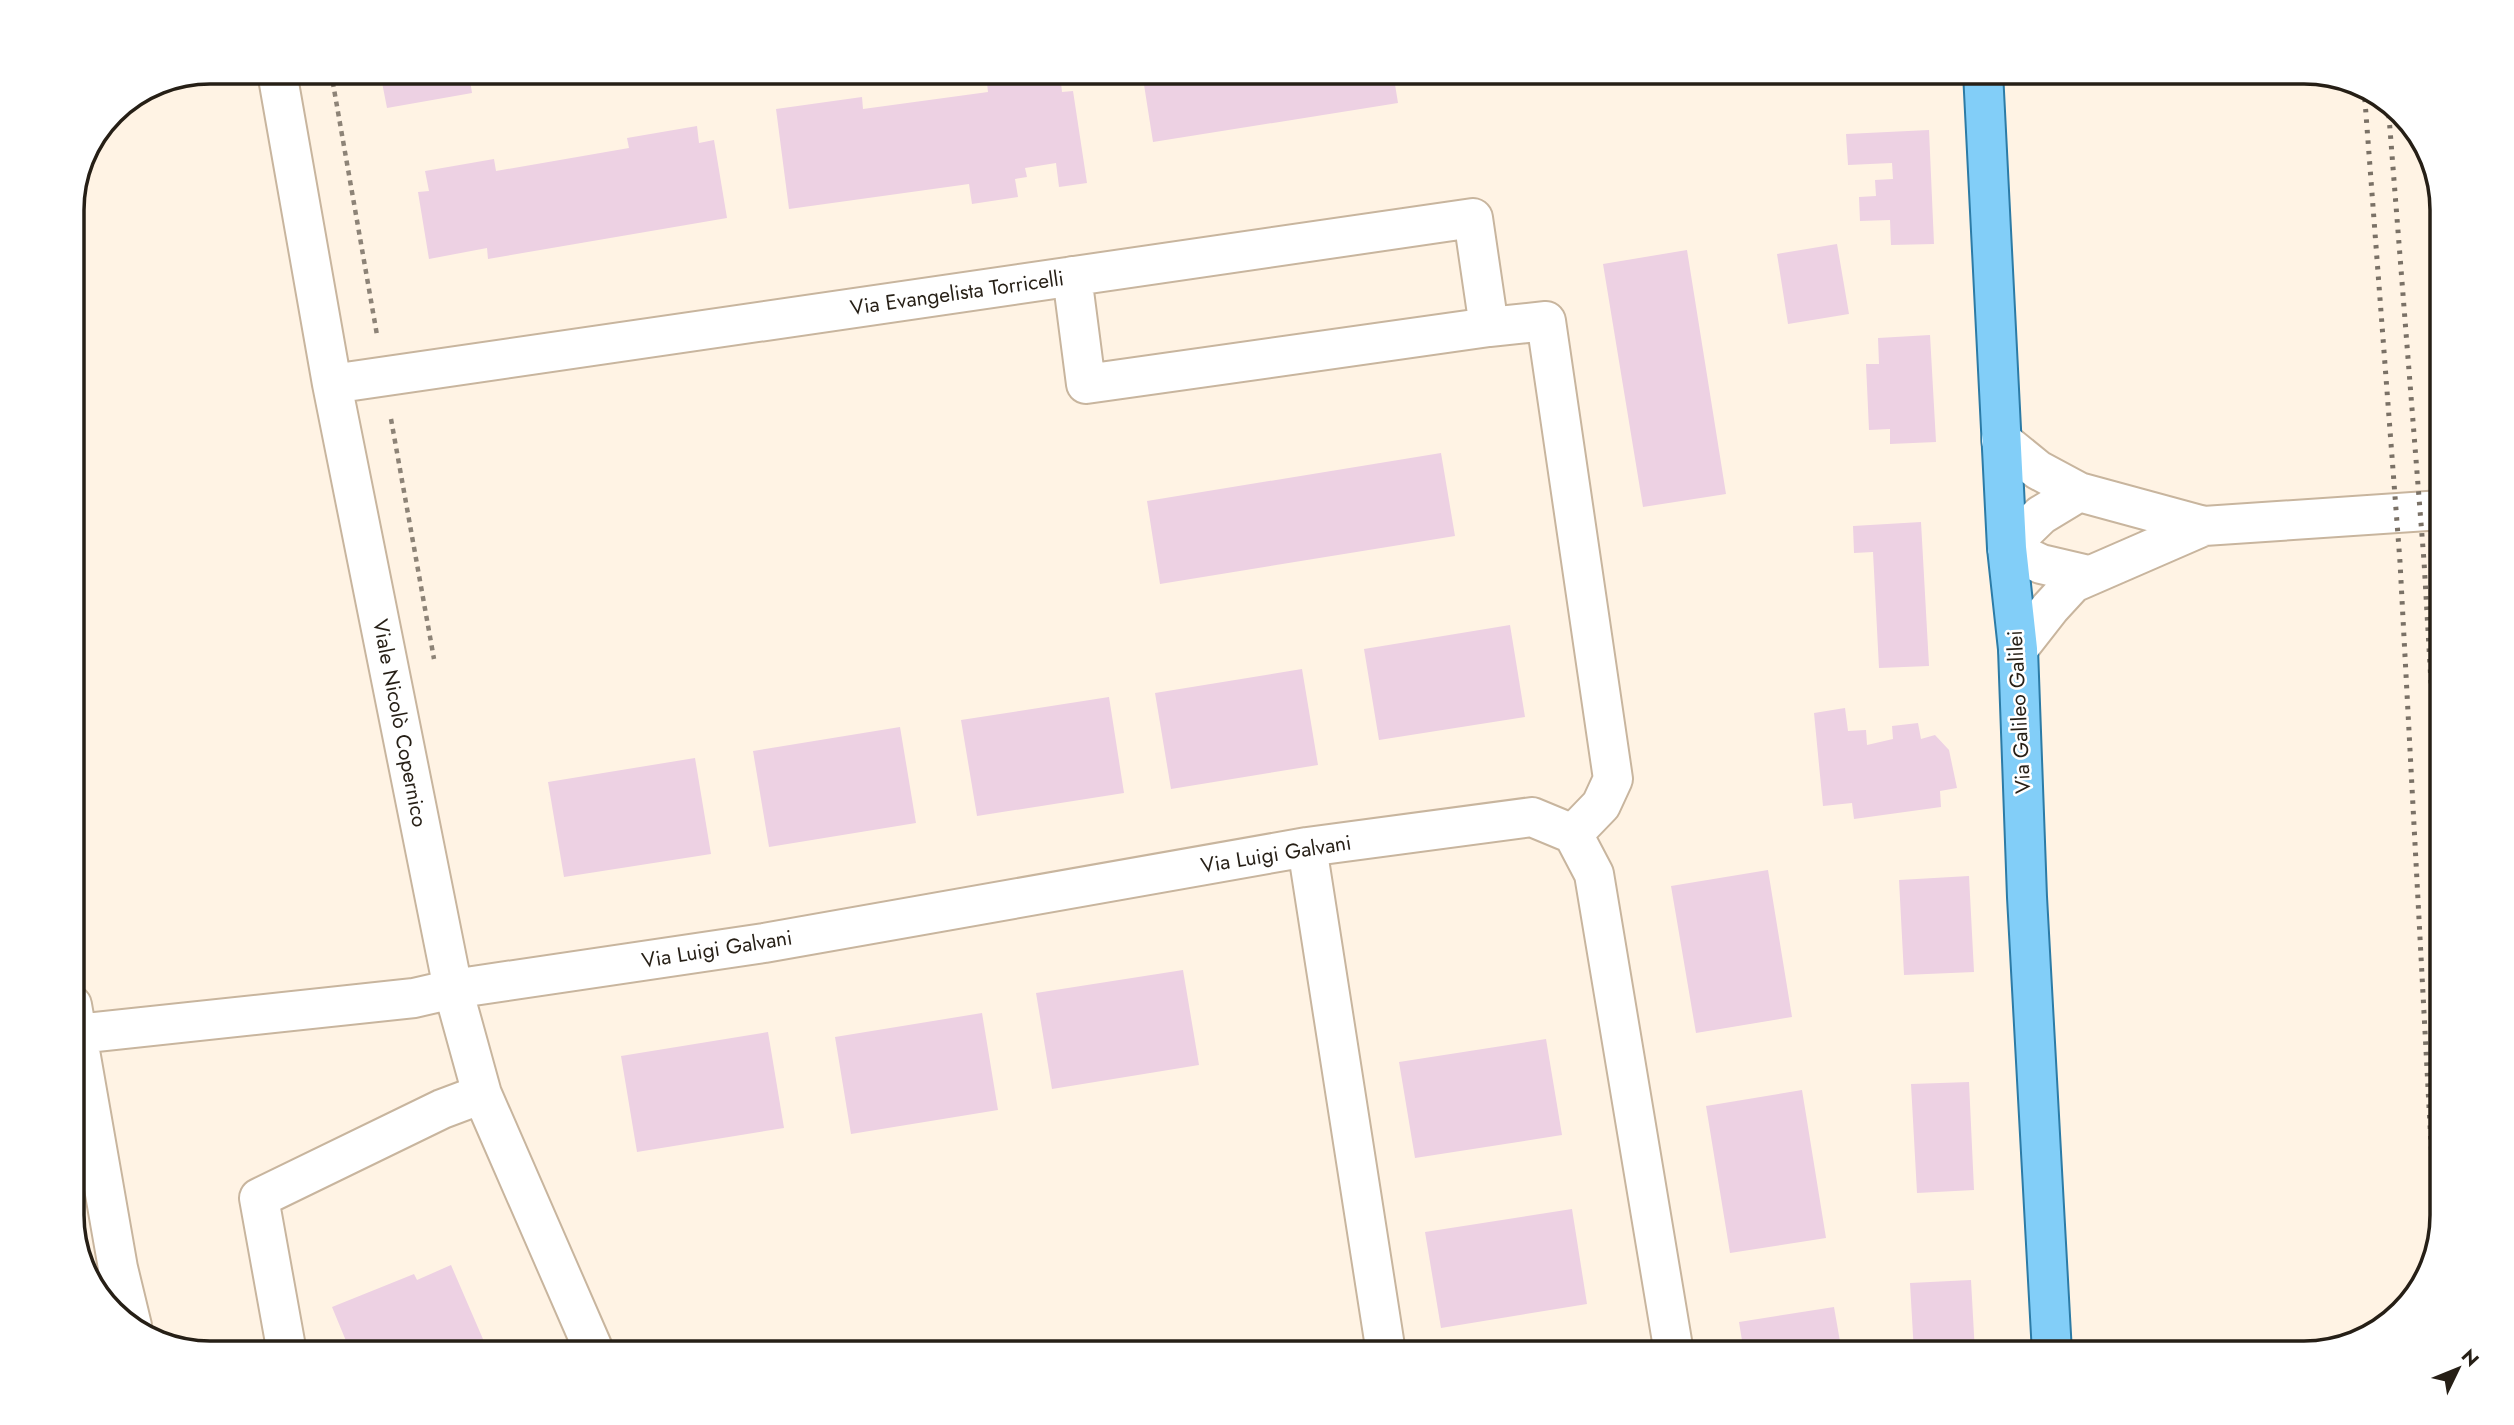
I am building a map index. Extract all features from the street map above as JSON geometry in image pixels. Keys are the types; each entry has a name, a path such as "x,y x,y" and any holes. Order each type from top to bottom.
{"main road":[{"name":"Via Galileo Galilei","path":"1984,84 2007,548 2018,649 2027,897 2051,1341"}],"street":[{"name":"Viale Nicolò Copernico","path":"279,84 332,384 453,989 482,1094 590,1341"},
{"name":"Via Evangelista Torricelli","path":"332,384 1473,218 1489,327"},
{"path":"1072,276 1086,384 1546,321 1613,779 1601,805 1573,834 1594,874 1672,1341"},
{"path":"2001,440 2038,470 2079,492 2204,526"},
{"path":"2079,492 2041,515 2007,548 2041,564 2088,575"},
{"path":"2018,649 2073,583 2204,526 2430,511"},
{"name":"Via Luigi Galvani","path":"84,1018 414,998 453,989 764,943 1307,847 1532,817 1573,834"},
{"path":"1307,847 1384,1341"},
{"path":"84,1076 118,1268 128,1311"},
{"path":"285,1341 259,1198 442,1109 482,1094"}],"path":[{"path":"333,84 434,660"}],"building":[{"path":"382,84 471,84 472,93 387,108"},
{"path":"987,84 1061,84 1062,92 1073,91 1087,183 1059,187 1056,163 1025,168 1027,177 1015,179 1018,197 972,204 969,184 789,209 776,109 862,97 863,109 988,92"},
{"path":"1144,84 1395,84 1398,103 1153,142"},
{"path":"697,126 699,143 714,140 727,218 488,259 487,248 429,259 418,192 429,191 425,171 494,159 496,171 629,148 627,138"},
{"path":"1929,130 1934,244 1891,245 1890,220 1860,221 1859,197 1876,196 1875,180 1893,179 1892,163 1848,165 1846,134"},
{"path":"1837,244 1849,314 1788,324 1777,254"},
{"path":"1687,250 1726,494 1643,507 1603,264"},
{"path":"1930,335 1936,442 1890,444 1890,429 1869,430 1866,364 1879,364 1878,338"},
{"path":"1441,453 1455,536 1160,584 1147,501"},
{"path":"1921,522 1929,666 1879,668 1873,552 1854,553 1853,526"},
{"path":"1510,625 1525,717 1379,740 1364,649"},
{"path":"1302,669 1318,765 1171,789 1155,693"},
{"path":"1109,697 1124,793 977,816 961,720"},
{"path":"1845,708 1848,731 1866,730 1867,745 1893,739 1892,726 1918,723 1921,739 1935,735 1949,750 1957,788 1940,791 1941,807 1854,819 1852,803 1823,806 1814,713"},
{"path":"900,727 916,823 769,847 753,751"},
{"path":"695,758 711,854 564,877 548,782"},
{"path":"1768,870 1792,1017 1696,1033 1671,886"},
{"path":"1969,876 1974,972 1904,975 1899,880"},
{"path":"1183,970 1199,1065 1052,1089 1036,993"},
{"path":"982,1013 998,1110 851,1134 835,1037"},
{"path":"768,1032 784,1128 637,1152 621,1056"},
{"path":"1546,1039 1562,1135 1415,1158 1399,1062"},
{"path":"1969,1082 1974,1190 1917,1193 1911,1084"},
{"path":"1802,1090 1826,1238 1730,1253 1706,1106"},
{"path":"1572,1209 1587,1304 1441,1328 1425,1232"},
{"path":"451,1265 484,1341 346,1341 332,1307 414,1274 417,1280"},
{"path":"1971,1280 1974,1341 1913,1341 1910,1283"},
{"path":"1834,1307 1840,1341 1742,1341 1739,1322"}],"railway":[{"path":"2365,100 2400,562 2430,1125"},
{"path":"2389,117 2430,665"}]}
